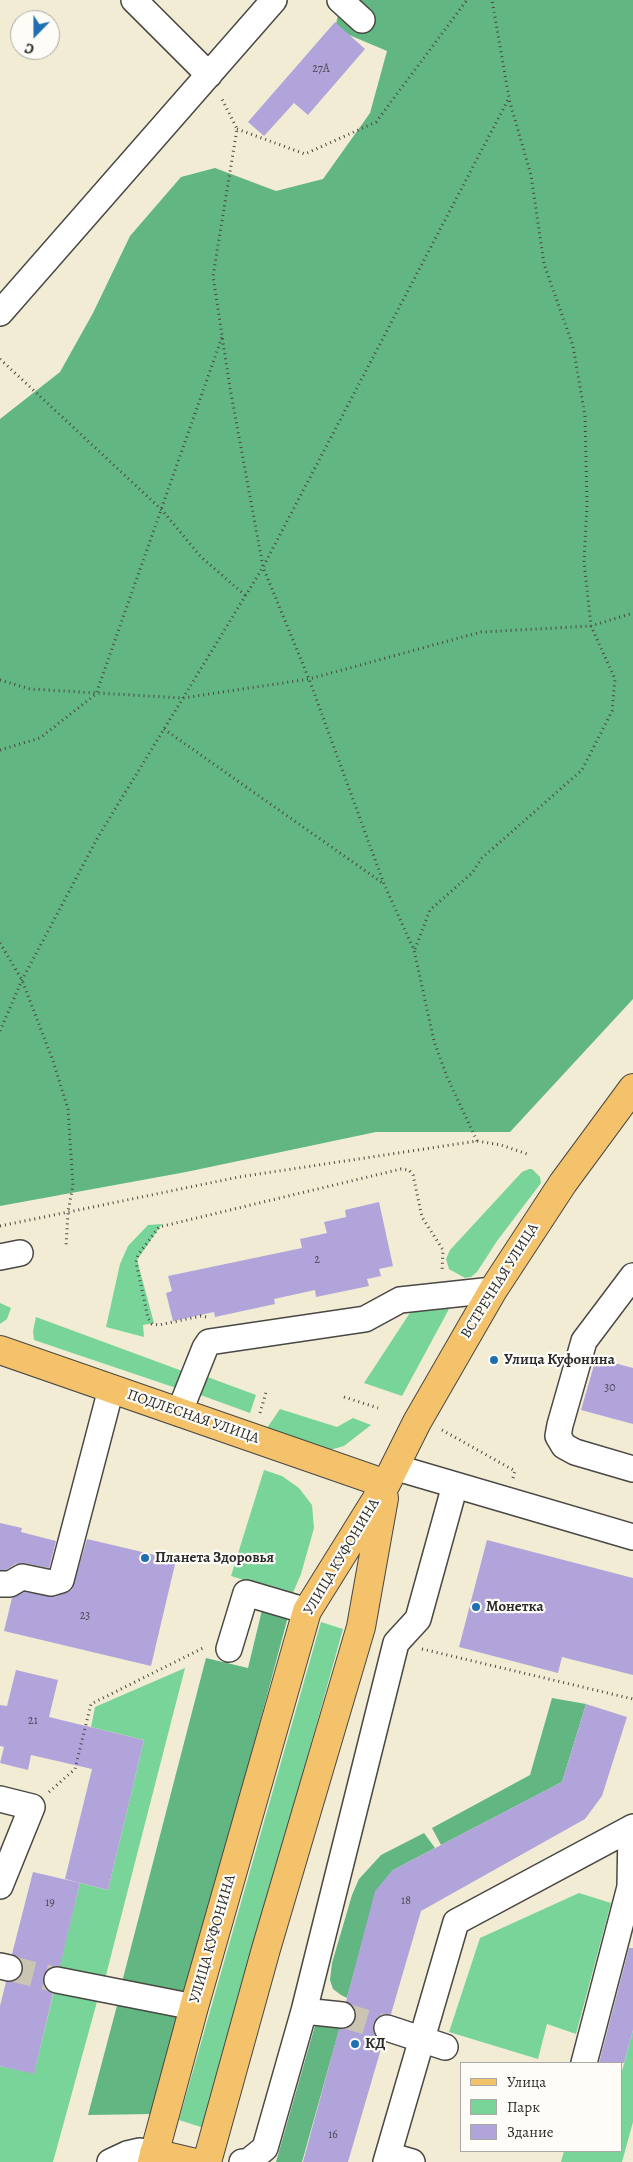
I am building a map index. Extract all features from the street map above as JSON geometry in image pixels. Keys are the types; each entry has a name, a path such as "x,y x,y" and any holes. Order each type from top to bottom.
{"main road":[{"name":"ВСТРЕЧНАЯ УЛИЦА","path":"390,1476 417,1422 493,1290 558,1190 633,1088"},
{"name":"ПОДЛЕСНАЯ УЛИЦА","path":"0,1350 179,1413 390,1476"},
{"name":"УЛИЦА КУФОНИНА","path":"153,2158 194,2006 307,1611 390,1476"},
{"name":"УЛИЦА КУФОНИНА","path":"207,2162 266,1949 361,1627 390,1476"},
{"path":"153,2158 192,2162"}],"street":[{"path":"134,0 209,74"},
{"path":"0,313 274,0"},
{"path":"340,0 362,20"},
{"path":"633,1276 584,1341 558,1436 564,1446 574,1452 633,1469"},
{"path":"179,1413 209,1342 365,1319 400,1300 441,1294 493,1290"},
{"path":"0,1584 10,1584 22,1577 51,1583 61,1580 111,1389"},
{"path":"390,1476 455,1484 633,1536"},
{"path":"242,2162 248,2161 265,2148 304,2011 396,1643 418,1619 455,1484"},
{"path":"229,1649 246,1593 307,1611"},
{"path":"0,1800 32,1807 0,1886"},
{"path":"412,2162 387,2159 420,2038 456,1922 632,1827"},
{"path":"584,2062 630,1887 632,1827"},
{"path":"56,1980 194,2006"},
{"path":"304,2011 342,2015"},
{"path":"387,2028 445,2046"},
{"path":"110,2162 127,2154 140,2152 153,2158"}],"path":[{"path":"236,129 304,154 376,122 467,0"},
{"path":"414,950 430,910 472,873 482,858 582,770 600,738 612,711 615,679 591,626 584,562 587,505 585,416 573,346 544,264 531,176 509,98 492,0"},
{"path":"209,74 236,129 213,276 263,567 309,679 384,884 414,950 434,1041 447,1077 477,1141"},
{"path":"0,1031 22,980 98,837 263,567 509,98"},
{"path":"0,750 40,738 96,694 222,336"},
{"path":"0,360 162,510 201,557 246,596"},
{"path":"0,680 30,689 183,698 309,679 481,632 591,626 633,613"},
{"path":"164,729 384,884"},
{"path":"0,943 22,980 53,1061 68,1109 73,1185 68,1212 66,1247"},
{"path":"0,1226 239,1177 477,1141 501,1145 530,1156"},
{"path":"215,1340 212,1322 208,1317 201,1316 159,1326 152,1324 148,1318 136,1262 138,1255 155,1230 164,1225 401,1169 409,1170 413,1175 422,1217 442,1250 441,1294"},
{"path":"260,1413 267,1389"},
{"path":"344,1397 378,1408"},
{"path":"441,1430 515,1471 507,1499"},
{"path":"396,1643 633,1699"},
{"path":"32,1807 75,1769 91,1704 203,1648"}],"green space":[{"path":"341,0 633,0 633,999 510,1132 376,1132 186,1172 0,1206 0,419 60,372 93,313 130,236 181,177 215,168 276,191 323,179 370,113 387,51 335,29"},
{"path":"532,1169 540,1177 541,1183 497,1241 477,1272 471,1277 465,1278 449,1269 446,1259 450,1250 522,1172"},
{"path":"162,1224 137,1260 154,1323 143,1325 144,1337 106,1327 120,1264 128,1246 148,1225"},
{"path":"417,1302 449,1309 402,1396 364,1383"},
{"path":"0,1303 11,1308 7,1319 0,1324"},
{"path":"36,1317 185,1372 179,1389 34,1340 33,1331"},
{"path":"202,1375 256,1395 250,1413 195,1393"},
{"path":"280,1409 337,1427 353,1418 371,1425 344,1446 323,1452 265,1431"},
{"path":"264,1470 282,1476 299,1488 312,1505 314,1528 301,1574 292,1595 231,1576"},
{"path":"263,1606 289,1613 186,1998 122,1982 206,1658 248,1668"},
{"path":"321,1622 343,1629 204,2128 179,2120"},
{"path":"185,1668 105,1979 59,1968 80,1883 108,1890 144,1740 91,1727 95,1707"},
{"path":"552,1698 586,1704 562,1782 441,1845 432,1828 530,1775"},
{"path":"424,1833 435,1848 393,1870 376,1891 347,1998 333,1989 330,1980 332,1963 352,1895 359,1879 381,1855"},
{"path":"579,1893 611,1903 576,2034 547,2024 538,2059 449,2032 480,1938"},
{"path":"55,1987 98,1998 53,2162 0,2162 0,2066 34,2073"},
{"path":"119,1998 180,2011 152,2114 88,2115"},
{"path":"316,2022 341,2023 302,2162 276,2162"},
{"path":"633,2030 633,2122 622,2162 561,2162 564,2152 623,2152 623,2067"}],"building":[{"path":"335,22 365,49 308,115 294,103 264,136 248,122"},
{"path":"379,1202 393,1266 379,1269 381,1276 367,1279 369,1286 316,1297 315,1290 274,1299 275,1304 215,1317 214,1312 173,1321 166,1293 172,1291 168,1276 302,1248 300,1239 327,1233 324,1222 346,1217 345,1210"},
{"path":"596,1358 633,1368 633,1424 581,1410"},
{"path":"0,1523 22,1528 21,1532 56,1541 49,1568 24,1563 15,1564 6,1570 0,1570"},
{"path":"87,1539 176,1560 151,1666 4,1631 12,1598 24,1592 55,1597 72,1590"},
{"path":"487,1540 633,1578 633,1675 562,1657 558,1673 459,1647"},
{"path":"16,1670 58,1680 49,1717 144,1740 108,1890 65,1879 92,1769 31,1755 28,1770 0,1763 4,1747 0,1746 0,1705 7,1706"},
{"path":"586,1704 627,1717 602,1796 585,1819 421,1911 391,2014 384,2014 378,2017 373,2024 376,2037 383,2042 348,2162 303,2162 339,2029 348,2028 354,2023 356,2017 355,2009 346,2002 375,1891 393,1870 562,1782"},
{"path":"33,1872 80,1883 60,1966 47,1970 43,1977 44,1985 53,1994 34,2074 0,2066 0,2006 6,1982 14,1982 23,1972 22,1963 18,1957 12,1954"},
{"path":"629,1948 633,1948 633,2030 624,2063 599,2062"}],"tunnel":[{"path":"9,1968 57,1980"},
{"path":"342,2015 387,2028"}],"place":[{"name":"Улица Куфонина","path":"494,1360"},
{"name":"Планета Здоровья","path":"145,1558"},
{"name":"Монетка","path":"476,1607"},
{"name":"КД","path":"355,2044"}]}
